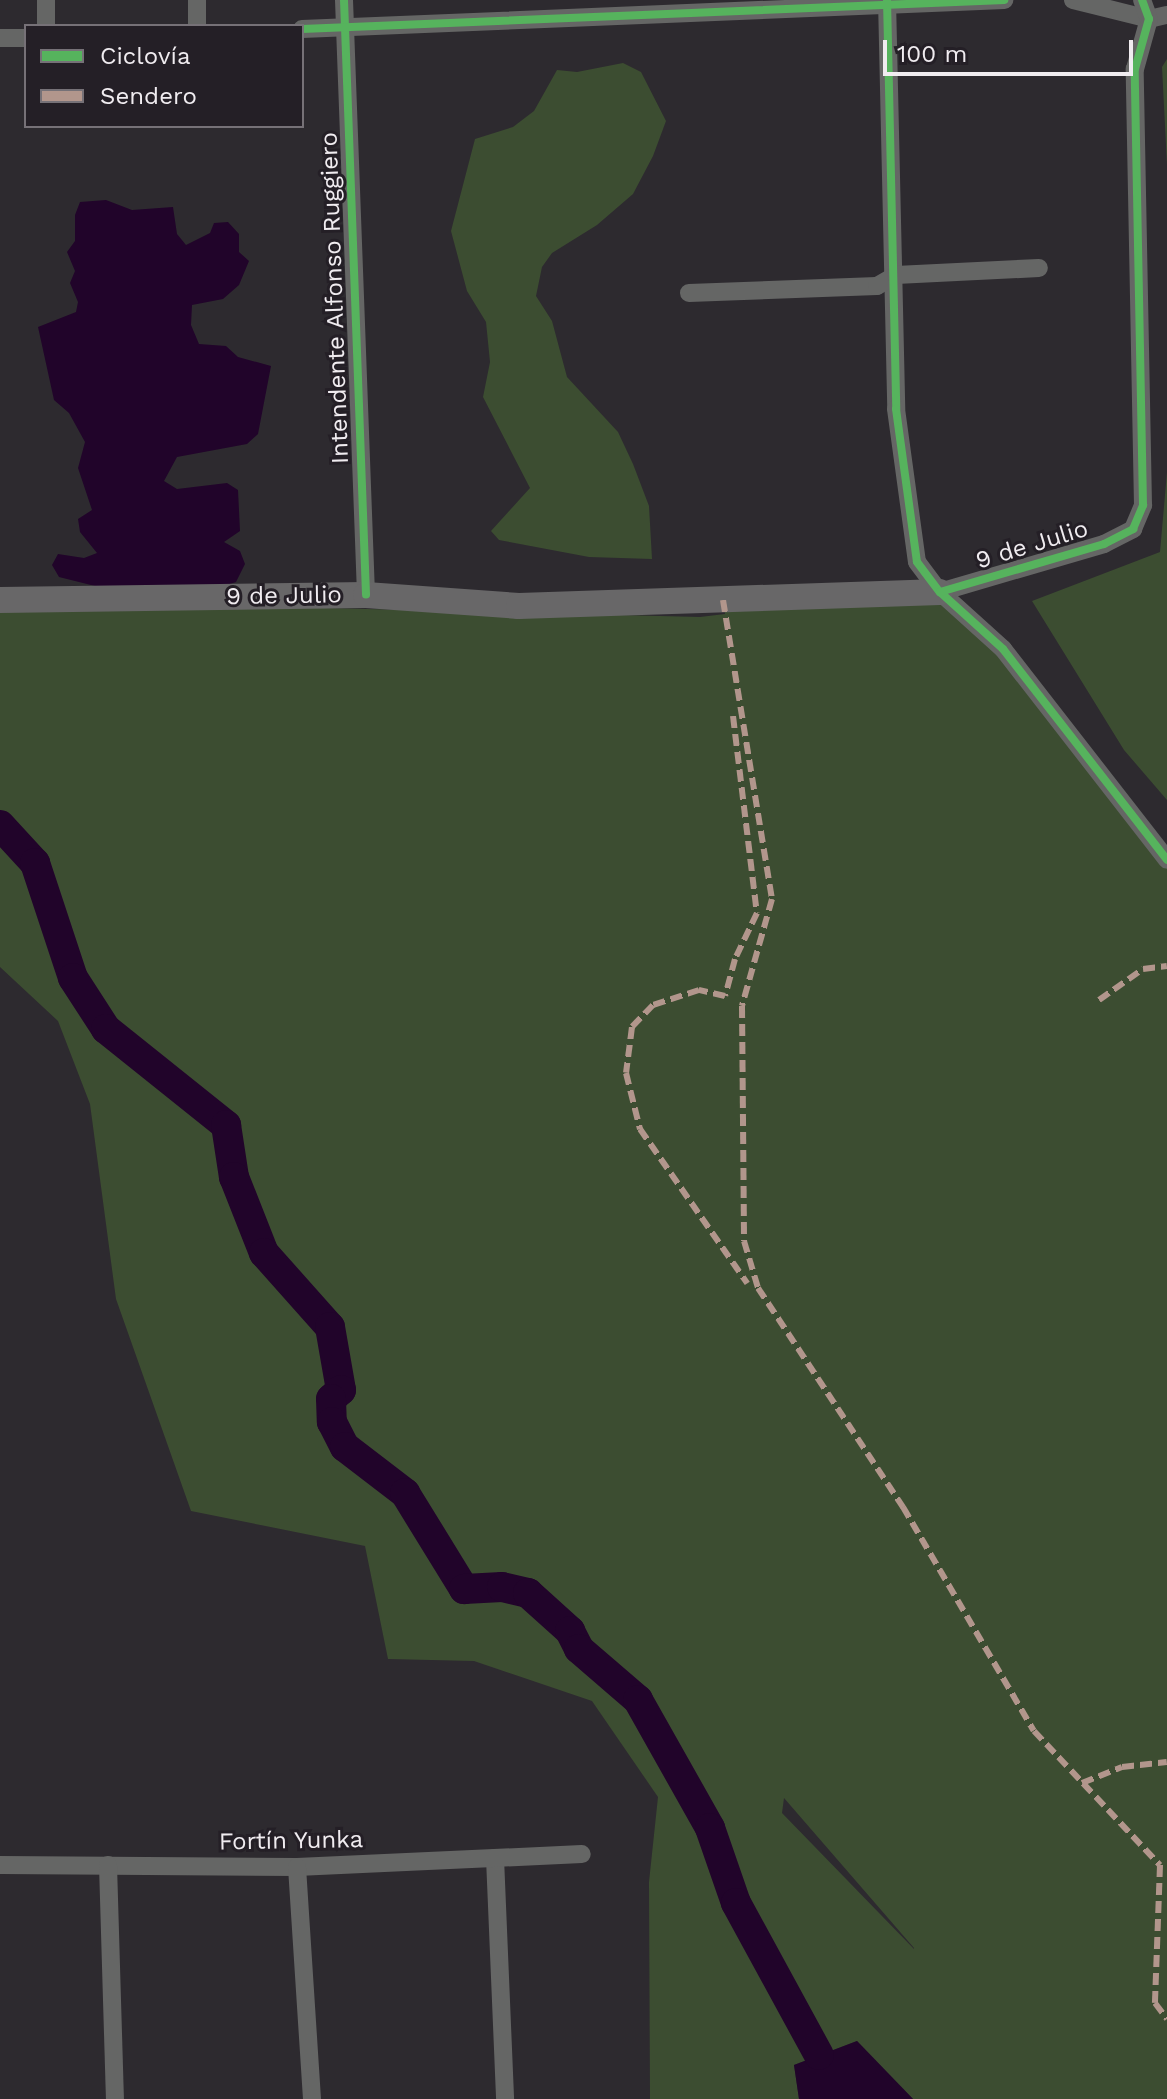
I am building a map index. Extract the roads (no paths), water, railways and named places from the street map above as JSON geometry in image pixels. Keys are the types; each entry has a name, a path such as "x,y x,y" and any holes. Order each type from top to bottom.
{"main road":[{"name":"9 de Julio","path":"0,600 366,595 519,606 940,592"}],"street":[{"path":"46,0 46,24"},
{"path":"197,0 197,24"},
{"name":"Intendente Alfonso Ruggiero","path":"344,0 366,595"},
{"path":"304,29 610,9 1004,0"},
{"path":"1073,0 1158,17"},
{"path":"1142,0 1158,17"},
{"path":"888,4 896,275 896,409 917,562 940,592 1003,649 1167,860"},
{"name":"9 de Julio","path":"940,592 1104,544 1133,529 1143,505 1145,476 1135,69 1158,17"},
{"path":"0,38 24,38"},
{"path":"689,293 877,286 896,275 1039,268"},
{"name":"Fortín Yunka","path":"0,1865 297,1867 582,1854"},
{"path":"495,1858 505,2099"},
{"path":"108,1865 115,2099"},
{"path":"297,1867 312,2099"}],"waterway":[{"path":"0,825 35,863 73,978 106,1029 226,1125 234,1177 264,1253 330,1327 341,1390 331,1399 332,1422 345,1447 405,1493 464,1589 502,1587 528,1593 570,1631 579,1649 638,1700 710,1828 736,1903 819,2055"}]}
